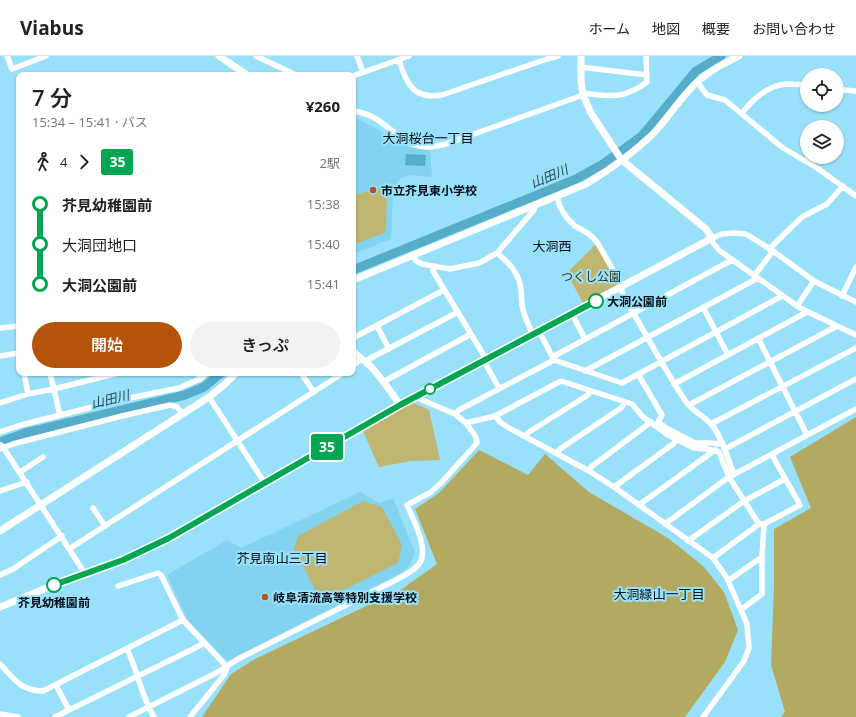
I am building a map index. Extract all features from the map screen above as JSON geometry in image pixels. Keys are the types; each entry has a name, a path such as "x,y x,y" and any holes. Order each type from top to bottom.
{"street":[{"path":"7,56 12,69 46,56"},
{"path":"219,56 243,72"},
{"path":"256,56 290,72"},
{"path":"357,56 363,72"},
{"path":"356,75 408,56"},
{"path":"399,60 403,74 411,87 418,93 428,97 434,97 442,96 558,56"},
{"path":"581,56 580,67 583,94 591,113 621,158 706,229 710,234 713,243 720,251 797,306 856,335"},
{"path":"356,111 363,112 372,116 404,140 414,145 427,147 446,144 583,94 614,96 638,89 647,82 646,56"},
{"path":"356,279 586,184 613,168 621,158 654,133 697,82 711,71 739,56"},
{"path":"580,67 647,75"},
{"path":"697,82 707,95 725,100 783,148 817,168 856,196"},
{"path":"742,113 748,105 761,94 775,87 787,84 800,85"},
{"path":"844,90 856,91"},
{"path":"586,371 756,277 771,250 802,217 827,204 843,186"},
{"path":"557,196 560,207 568,218 575,226 589,234 597,242 613,269 621,290 674,384 689,405 711,424 724,447 732,476"},
{"path":"413,255 416,261 422,264 450,269 479,263 497,253 534,210 535,204"},
{"path":"0,607 123,560 169,538 400,405 722,234 746,234 814,281 856,302"},
{"path":"497,253 510,264 516,274 521,288 522,305 526,320 554,360 622,383 661,360 782,296"},
{"path":"455,414 459,410 499,388 554,360 556,355 732,260"},
{"path":"432,266 433,271 444,290 486,359 485,363 499,388"},
{"path":"842,296 856,267"},
{"path":"797,306 814,281"},
{"path":"356,336 444,290"},
{"path":"703,307 728,354"},
{"path":"356,365 389,349 458,312"},
{"path":"674,384 807,312"},
{"path":"572,314 585,339"},
{"path":"0,328 16,326"},
{"path":"377,326 389,349"},
{"path":"689,405 837,326"},
{"path":"383,382 472,334"},
{"path":"758,338 807,435"},
{"path":"711,424 856,348"},
{"path":"0,356 16,354"},
{"path":"356,354 383,382 400,405"},
{"path":"638,374 662,415 658,422 695,443 710,442 724,447 796,412 856,379"},
{"path":"25,376 28,394"},
{"path":"51,376 60,416"},
{"path":"0,404 28,394 106,376"},
{"path":"0,432 21,425 120,400 179,388 204,376"},
{"path":"0,531 209,397 233,376"},
{"path":"303,376 314,392"},
{"path":"69,549 338,376"},
{"path":"466,423 495,416 561,381 632,404 643,417 677,440 694,448 715,450 719,452 744,501 761,524 762,594 742,609"},
{"path":"525,436 588,395 590,391"},
{"path":"128,717 227,667 240,658 390,583 410,572 419,564 422,552 422,542 407,505 431,492 477,443 476,437 466,423 455,414 422,400 417,396"},
{"path":"209,397 264,482"},
{"path":"557,453 560,449 621,408 625,402"},
{"path":"84,574 62,536 27,482 1,447 170,405 178,407 183,414"},
{"path":"665,524 732,476 856,409"},
{"path":"495,416 500,422 589,471 614,487 712,558 728,580 742,609 747,624 749,648 744,661 703,717"},
{"path":"589,471 591,467 651,422"},
{"path":"614,487 674,444 677,440"},
{"path":"639,505 715,450"},
{"path":"712,558 761,524 800,505 772,455"},
{"path":"20,472 43,457"},
{"path":"688,541 744,501 785,479"},
{"path":"0,491 27,482"},
{"path":"93,508 105,526"},
{"path":"0,575 62,536"},
{"path":"728,580 762,557"},
{"path":"118,586 158,573 161,575 183,620 227,667"},
{"path":"0,664 15,681 24,688 34,691 43,691 183,620"},
{"path":"55,717 205,643"},
{"path":"127,649 133,661 148,707 154,717"},
{"path":"190,717 224,675 227,667"},
{"path":"56,685 69,710"},
{"path":"0,714 18,717"}],"shaded area":[{"name":"市立芥見東小学校","path":"356,119 379,130 392,141 409,147 430,150 432,177 412,175 401,178 395,186 393,193 391,239 356,253"},
{"path":"406,154 426,155 425,166 405,165"},
{"path":"856,417 856,717 781,717 785,712 771,665 774,585 774,529 811,508 790,457"},
{"path":"479,450 528,475 545,454 589,492 668,538 703,566 724,592 738,630 725,662 685,717 202,717 231,674 255,659 402,589 437,564 415,509 439,493"},
{"name":"岐阜清流高等特別支援学校","path":"360,492 379,503 393,498 415,553 409,566 401,573 227,661 187,619 167,575 227,540 241,548"}],"green space":[{"path":"387,187 386,232 356,244 356,194"},
{"name":"つくし公園","path":"596,244 619,284 583,303 569,277 570,270"},
{"path":"412,402 429,410 440,460 411,461 379,467 362,429"},
{"path":"363,501 382,507 402,545 398,563 321,601 294,549 298,536"}],"waterway":[{"name":"山田川","path":"356,269 576,179 603,164 642,136 696,71 721,56"},
{"name":"山田川","path":"0,442 25,433 185,395 204,387 217,376"}],"bus line":[{"name":"35","path":"54,585 123,560 169,538 400,405 596,301"}],"place":[{"name":"市立芥見東小学校","path":"373,190"},
{"name":"大洞公園前","path":"596,301"},
{"name":"芥見幼稚園前","path":"54,585"},
{"name":"岐阜清流高等特別支援学校","path":"265,597"}],"district":[{"name":"大洞桜台一丁目","path":"428,138"},
{"name":"大洞西","path":"552,246"},
{"name":"芥見南山三丁目","path":"282,558"},
{"name":"大洞緑山一丁目","path":"659,594"}]}
